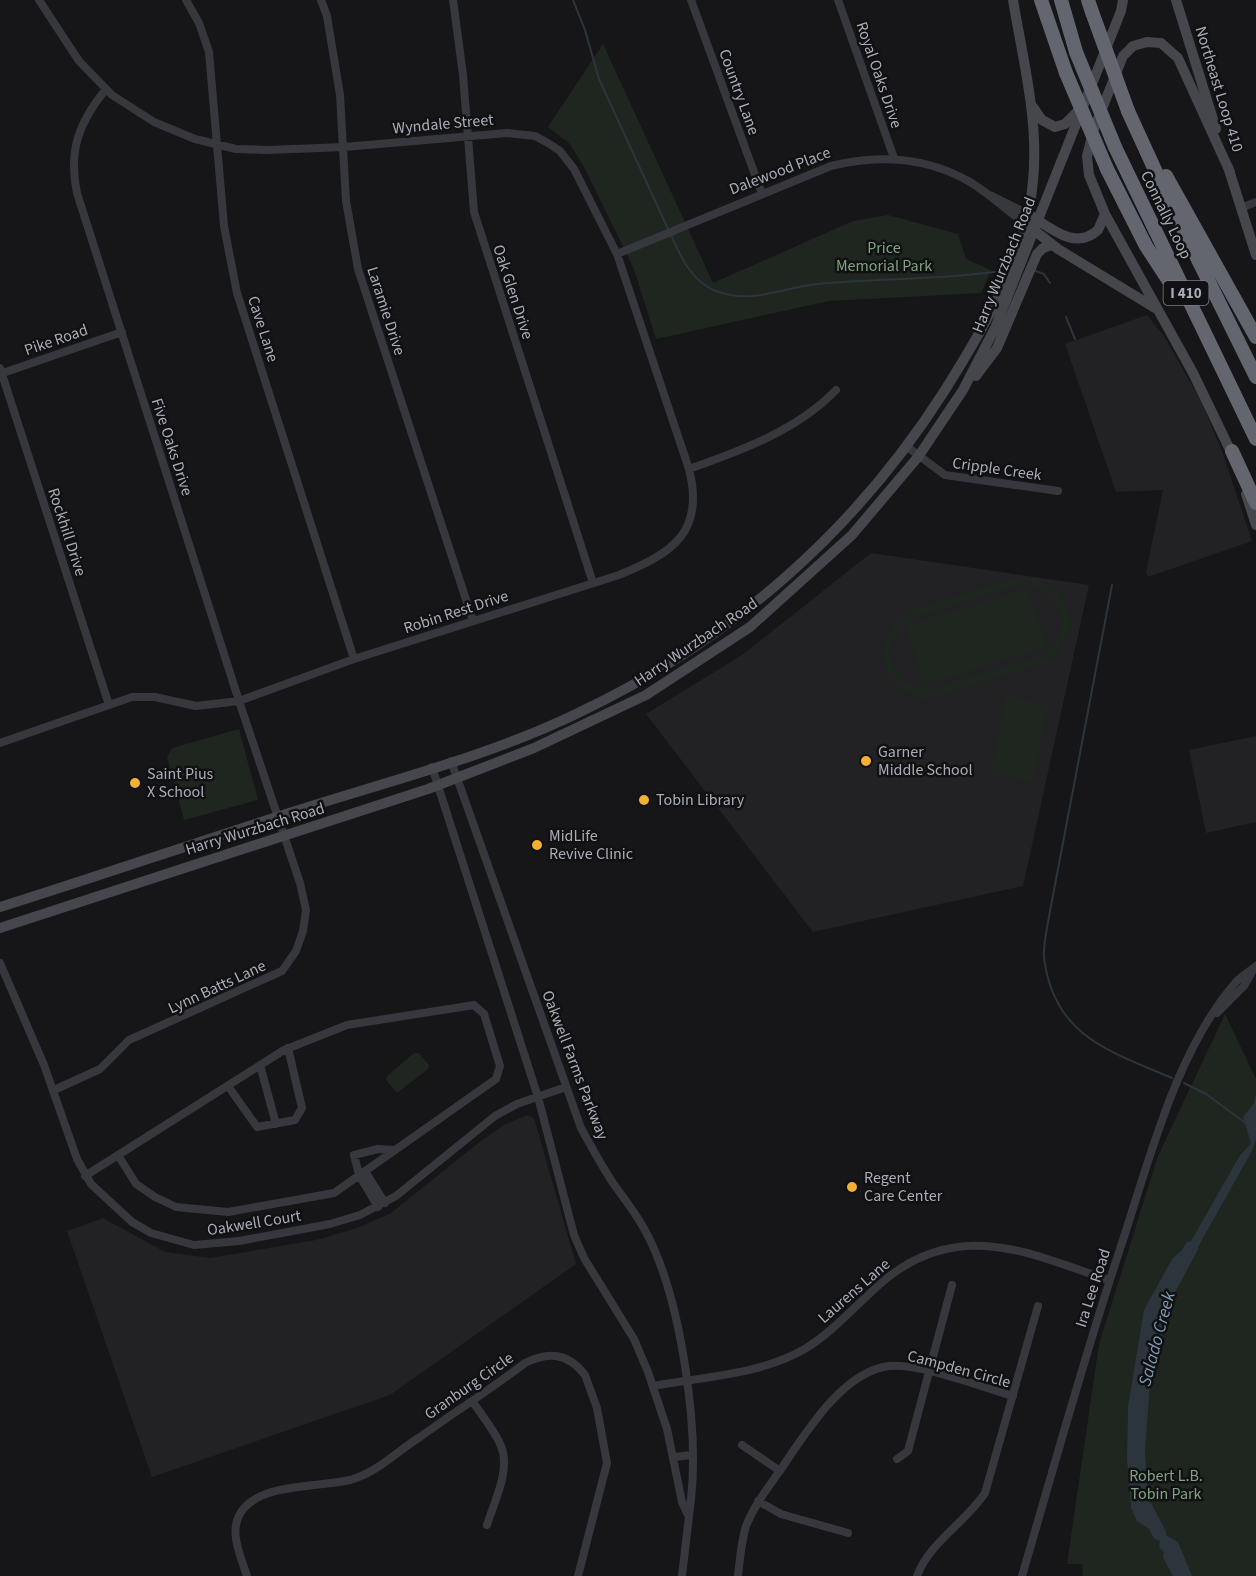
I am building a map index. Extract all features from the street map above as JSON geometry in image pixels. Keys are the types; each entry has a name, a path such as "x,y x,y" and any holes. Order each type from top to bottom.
{"highway":[{"path":"1041,0 1066,73 1107,169 1146,246 1217,356"},
{"name":"Connally Loop","path":"1060,0 1076,52 1115,147 1256,439"},
{"name":"Connally Loop","path":"1090,6 1128,111 1171,205 1256,377"},
{"path":"1128,111 1256,337"},
{"path":"1232,451 1256,503"}],"main road":[{"path":"1013,0 1030,102 1035,156 1032,222 1052,245 1158,310"},
{"name":"Harry Wurzbach Road","path":"0,907 432,768 552,725 578,714 683,655 723,629 809,558 860,505 906,446 958,369 989,313 1086,102 1121,11 1123,0"},
{"name":"Northeast Loop 410","path":"1176,0 1256,255"},
{"path":"1230,172 1178,58 1161,43 1147,42 1133,46 1124,56 1094,129 1087,156 1089,175 1105,214 1232,451 1256,525"},
{"path":"1030,102 1042,120 1055,127 1069,121 1086,102"},
{"path":"1032,222 1078,240 1098,230 1105,214"},
{"name":"Harry Wurzbach Road","path":"0,928 438,786 558,739 646,695 750,627 852,535 918,457 963,390 995,328 1032,222"},
{"path":"963,390 984,367 996,348 1037,254 1042,248 1052,245"}],"street":[{"name":"Wyndale Street","path":"39,0 79,62 106,89 154,122 175,132 218,145 236,149 268,150 344,147 468,135 520,134 535,136 560,151 586,192 617,254 688,469"},
{"name":"Cave Lane","path":"186,0 199,23 209,52 224,226 237,293 354,659"},
{"name":"Laramie Drive","path":"321,0 327,16 339,95 346,201 358,269 473,621"},
{"name":"Oak Glen Drive","path":"453,0 474,212 593,583"},
{"name":"Country Lane","path":"691,0 762,194"},
{"name":"Royal Oaks Drive","path":"838,0 894,158"},
{"name":"Five Oaks Drive","path":"106,89 81,126 72,165 77,193 239,701 279,816"},
{"name":"Dalewood Place","path":"617,254 831,166 866,159 894,158 917,162 952,174 969,181 1032,222"},
{"path":"1241,208 1256,201"},
{"name":"Pike Road","path":"1,372 122,332"},
{"name":"Rockhill Drive","path":"1,372 109,705"},
{"path":"688,469 767,437 792,424 837,390"},
{"name":"Cripple Creek","path":"906,446 918,457 951,477 1058,491"},
{"name":"Robin Rest Drive","path":"0,743 109,705 143,696 196,706 239,701 354,659 634,569 666,550 680,537 690,521 695,502 688,469"},
{"path":"809,558 819,567"},
{"path":"683,655 691,666"},
{"path":"578,714 584,726"},
{"path":"552,725 558,739"},
{"name":"Oakwell Farms Parkway","path":"451,761 566,1087 590,1144 641,1223 657,1255 674,1316 686,1380 692,1455 682,1576"},
{"name":"Oakwell Farms Parkway","path":"432,768 538,1096 574,1234 584,1258 634,1339 653,1386 674,1457 682,1502 688,1515"},
{"name":"Lynn Batts Lane","path":"54,1090 100,1070 129,1040 261,982 288,965 300,941 306,910 279,816"},
{"name":"Oakwell Court","path":"0,963 54,1090 85,1176 106,1200 132,1222 152,1233 194,1245 239,1241 330,1224 381,1205 495,1116 538,1096 566,1087"},
{"name":"Ira Lee Road","path":"1022,1576 1108,1280 1156,1140 1185,1065 1213,1016 1237,980 1255,967"},
{"path":"85,1176 118,1155 288,1048 347,1025 474,1005 484,1014 500,1066 495,1079 334,1193 228,1212 176,1207 136,1184 118,1155"},
{"path":"228,1086 257,1127 295,1120 302,1108 288,1048"},
{"path":"261,1065 276,1124"},
{"path":"381,1205 354,1155 378,1149 393,1150"},
{"name":"Laurens Lane","path":"653,1386 757,1368 802,1350 832,1329 886,1279 925,1255 944,1248 965,1245 1004,1246 1108,1280"},
{"path":"897,1459 908,1450 952,1285"},
{"path":"1013,1396 1038,1306"},
{"name":"Granburg Circle","path":"247,1576 235,1533 241,1515 254,1501 297,1486 340,1482 363,1476 383,1465 417,1438 540,1356 564,1357 578,1365 585,1375 597,1408 607,1463 578,1576"},
{"name":"Campden Circle","path":"738,1576 742,1539 758,1501 802,1437 827,1407 859,1378 890,1366 912,1367 1013,1396 985,1492 977,1505 927,1557 916,1576"},
{"path":"472,1402 498,1439 504,1458 487,1525"},
{"path":"742,1445 780,1471"},
{"path":"674,1457 692,1455"},
{"path":"758,1501 782,1514 848,1533"}],"shaded area":[{"path":"1147,315 1164,336 1201,401 1223,454 1252,541 1148,577 1146,572 1163,490 1116,492 1065,344"},
{"name":"Garner Middle School","path":"871,553 1089,585 1023,886 813,932 646,714 742,655"},
{"path":"1256,736 1256,822 1206,833 1189,750"},
{"path":"1256,1093 1256,1138 1253,1149 1198,1247 1165,1287 1152,1323 1146,1355 1148,1378 1137,1426 1136,1444 1139,1504 1145,1515 1157,1520 1166,1535 1178,1542 1192,1576 1182,1576 1159,1546 1160,1541 1154,1538 1151,1530 1137,1521 1131,1508 1127,1458 1128,1407 1144,1310 1172,1259 1190,1243 1239,1157 1251,1143 1243,1117 1254,1103"},
{"path":"527,1115 534,1118 576,1264 390,1395 152,1477 67,1231 103,1218 165,1252 210,1258 316,1240 357,1228 391,1213 477,1144 504,1125"}],"green space":[{"name":"Price Memorial Park","path":"603,44 713,283 853,221 888,215 958,234 966,259 991,270 981,293 829,301 656,339 634,269 584,167 570,144 548,127"},
{"path":"1029,577 1045,583 1057,592 1065,603 1070,615 1069,628 1064,641 1055,653 1041,664 921,701 919,696 904,690 892,681 883,657 884,644 889,631 898,620 911,610 1014,578","holes":["1028,585 1052,598 1062,617 1057,638 1050,648 1038,656 936,688 920,687 907,682 892,664 891,652 894,639 901,628 914,618 1015,586"]},
{"path":"1028,588 1047,647 924,686 905,626"},
{"path":"1005,696 1048,704 1034,782 991,774"},
{"path":"239,729 258,800 184,820 167,757 172,748"},
{"name":"Robert L.B. Tobin Park","path":"1225,1014 1256,1079 1256,1576 1083,1576 1082,1564 1067,1564 1099,1344 1158,1156"},
{"path":"414,1053 419,1053 429,1065 428,1069 397,1093 386,1080 387,1076"}],"waterway":[{"path":"573,0 585,30 599,79 668,229"},
{"path":"671,235 695,277 710,288 732,295 757,296 818,284 1001,271"},
{"path":"1036,271 1044,274 1050,283"},
{"path":"1066,317 1075,339"},
{"path":"1112,585 1050,911 1044,957 1049,983 1059,1005 1087,1037 1126,1059 1172,1078"},
{"path":"1184,1083 1206,1094 1247,1124"},
{"name":"Salado Creek","path":"1159,1533 1142,1501 1138,1452 1143,1382 1165,1296 1191,1248"},
{"name":"Salado Creek","path":"1170,1556 1181,1576"}],"place":[{"name":"Garner Middle School","path":"866,761"},
{"name":"Saint Pius X School","path":"135,783"},
{"name":"Tobin Library","path":"644,800"},
{"name":"MidLife Revive Clinic","path":"537,845"},
{"name":"Regent Care Center","path":"852,1187"}]}
